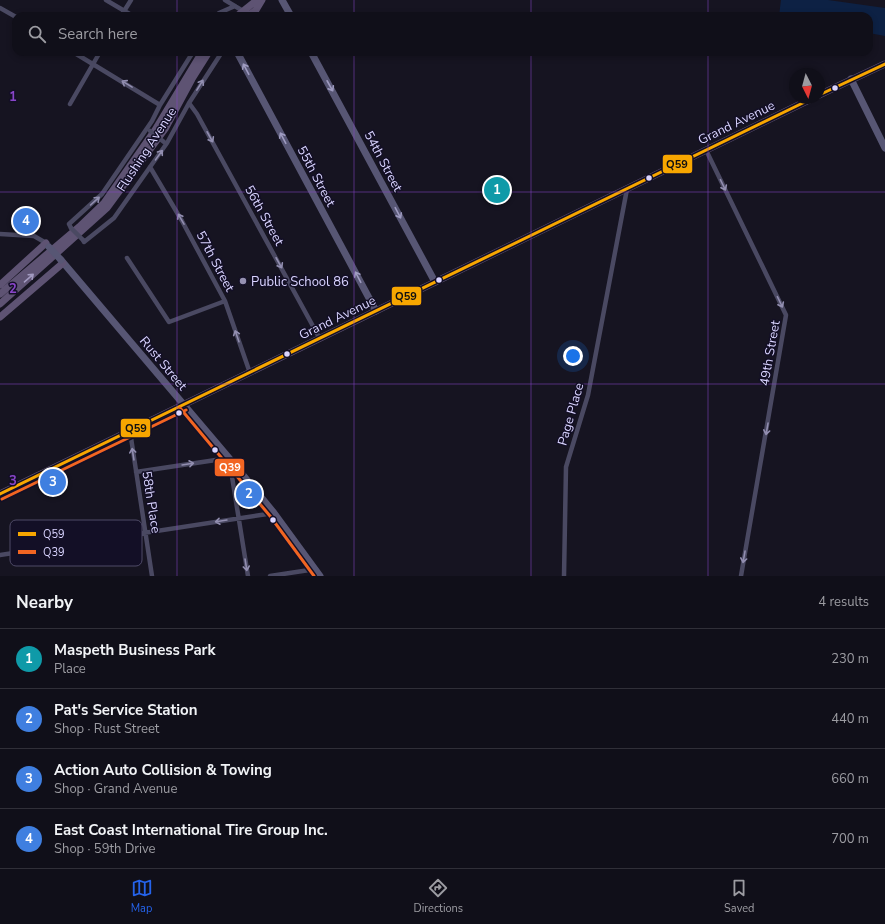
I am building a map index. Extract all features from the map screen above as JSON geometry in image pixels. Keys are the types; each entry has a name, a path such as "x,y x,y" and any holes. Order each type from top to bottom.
{"main road":[{"path":"245,12 257,0"},
{"path":"250,12 256,10 262,0"},
{"path":"282,0 289,12"},
{"name":"Flushing Avenue","path":"0,294 79,227 104,203 155,130 200,56"},
{"name":"Flushing Avenue","path":"0,304 107,208 164,129 206,56"},
{"name":"55th Street","path":"239,56 376,311"},
{"name":"54th Street","path":"313,56 435,282"},
{"path":"825,92 885,64"},
{"path":"851,79 885,148"},
{"name":"Grand Avenue","path":"0,494 801,104"},
{"path":"0,284 48,245"},
{"name":"Rust Street","path":"48,245 229,458 274,513 320,576"},
{"path":"0,317 62,261"}],"street":[{"path":"106,0 124,11 131,0"},
{"path":"225,0 241,12"},
{"path":"221,12 235,6"},
{"path":"0,8 12,16"},
{"path":"80,56 160,104"},
{"path":"70,104 98,56"},
{"name":"Flushing Avenue","path":"190,56 160,104 148,130 102,194 69,224 84,242 114,218 150,167 219,56"},
{"name":"56th Street","path":"189,104 197,114 320,339"},
{"path":"148,130 166,142"},
{"name":"49th Street","path":"706,150 786,315 741,576"},
{"name":"57th Street","path":"150,167 182,221 225,301 250,373"},
{"name":"Page Place","path":"564,576 566,467 588,395 627,189"},
{"path":"0,234 34,236 48,245"},
{"path":"127,258 168,322 225,301"},
{"name":"58th Place","path":"130,431 152,576"},
{"path":"136,472 229,458 248,576"},
{"path":"142,534 274,513"},
{"path":"0,555 10,553"},
{"path":"270,576 316,569"}],"water":[{"path":"781,0 828,0 885,8 885,36 873,34 873,12 780,12"}],"transit line":[{"name":"Q59","path":"825,92 885,64"},
{"name":"Q59","path":"0,494 801,104"},
{"name":"Q39","path":"180,408 270,516 314,576"},
{"name":"Q39","path":"2,499 186,410"}],"place":[{"name":"Maspeth Business Park","path":"497,190"},
{"name":"East Coast International Tire Group Inc.","path":"26,221"},
{"name":"Public School 86","path":"243,281"},
{"name":"Action Auto Collision & Towing","path":"53,482"},
{"name":"Pat's Service Station","path":"249,494"}]}
